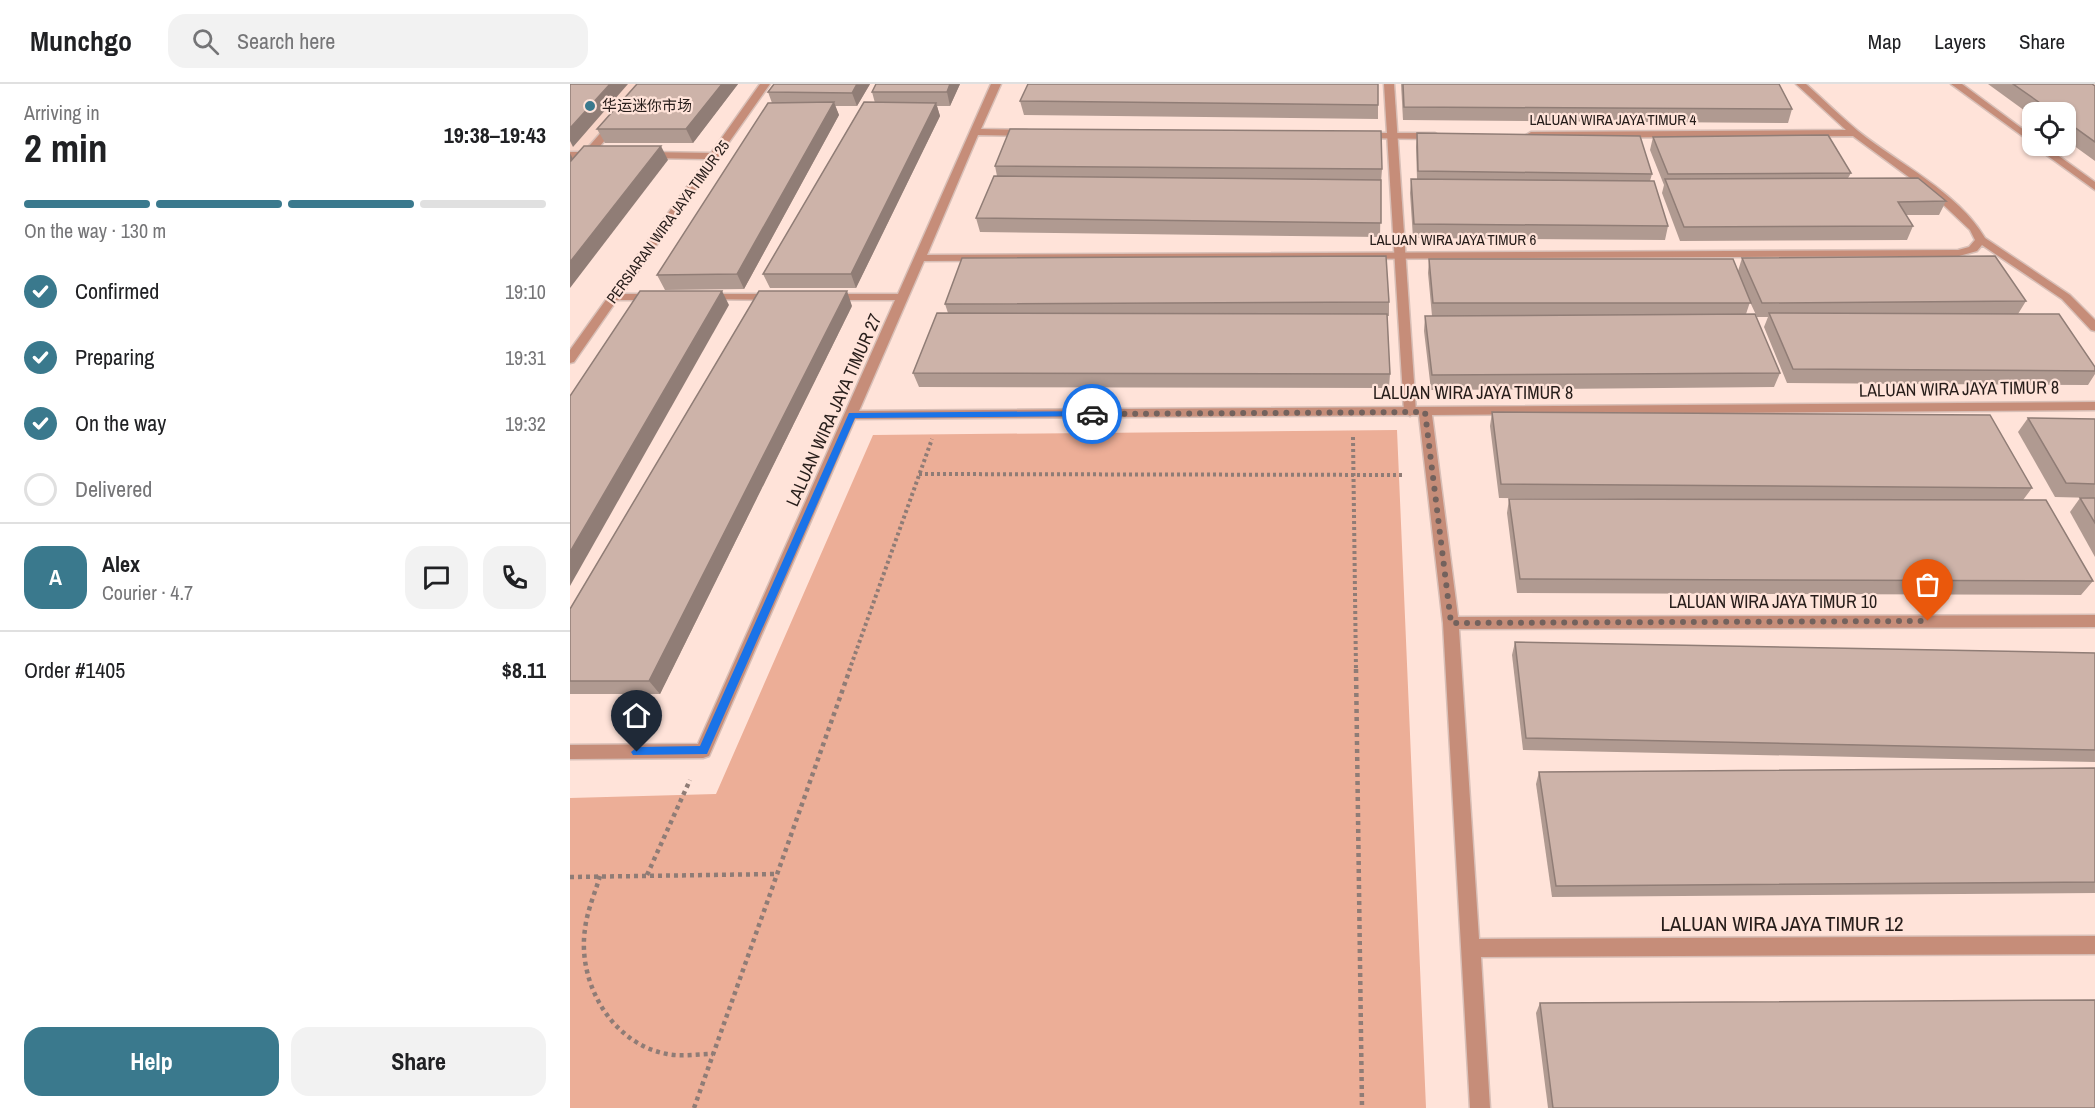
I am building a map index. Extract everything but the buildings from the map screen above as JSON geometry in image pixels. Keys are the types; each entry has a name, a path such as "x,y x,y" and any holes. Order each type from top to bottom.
{"street":[{"name":"PERSIARAN WIRA JAYA TIMUR 25","path":"570,359 765,84"},
{"name":"LALUAN WIRA JAYA TIMUR 27","path":"704,751 996,84"},
{"path":"1389,84 1401,255 1418,412 1432,475 1451,623 1480,1108"},
{"path":"1801,84 1855,133 1936,192 1974,228 1981,240 2066,297 2095,327"},
{"path":"1956,84 2022,133"},
{"path":"587,155 626,111"},
{"path":"976,132 1035,133"},
{"name":"LALUAN WIRA JAYA TIMUR 4","path":"1523,135 1855,133"},
{"path":"1345,136 1452,136"},
{"path":"570,155 611,155"},
{"path":"634,155 716,156"},
{"path":"2053,156 2095,187"},
{"name":"LALUAN WIRA JAYA TIMUR 6","path":"921,258 1959,253 1973,249 1981,240"},
{"path":"615,297 673,297"},
{"path":"696,297 788,297"},
{"path":"822,297 903,297"},
{"name":"LALUAN WIRA JAYA TIMUR 8","path":"852,415 2095,406"},
{"name":"LALUAN WIRA JAYA TIMUR 10","path":"1451,623 2095,621"},
{"path":"570,752 704,751"},
{"name":"LALUAN WIRA JAYA TIMUR 12","path":"1469,948 2095,945"}],"path":[{"path":"1352,412 1362,1108"},
{"path":"694,1108 940,415"},
{"path":"920,474 1432,475"},
{"path":"647,875 704,751"},
{"path":"570,877 777,874"},
{"path":"600,876 584,932 585,966 598,1005 631,1041 667,1054 714,1054"}],"shaded area":[{"path":"570,84 646,84 587,154 570,154"},
{"path":"1397,430 1426,1108 570,1108 570,798 716,794 873,435"}],"way so far":[{"path":"1092,414 1425,412 1451,623 1928,621"}],"place":[{"name":"华运迷你市场","path":"590,106"}],"route":[{"path":"637,752 704,751 852,415 1092,414"}]}
